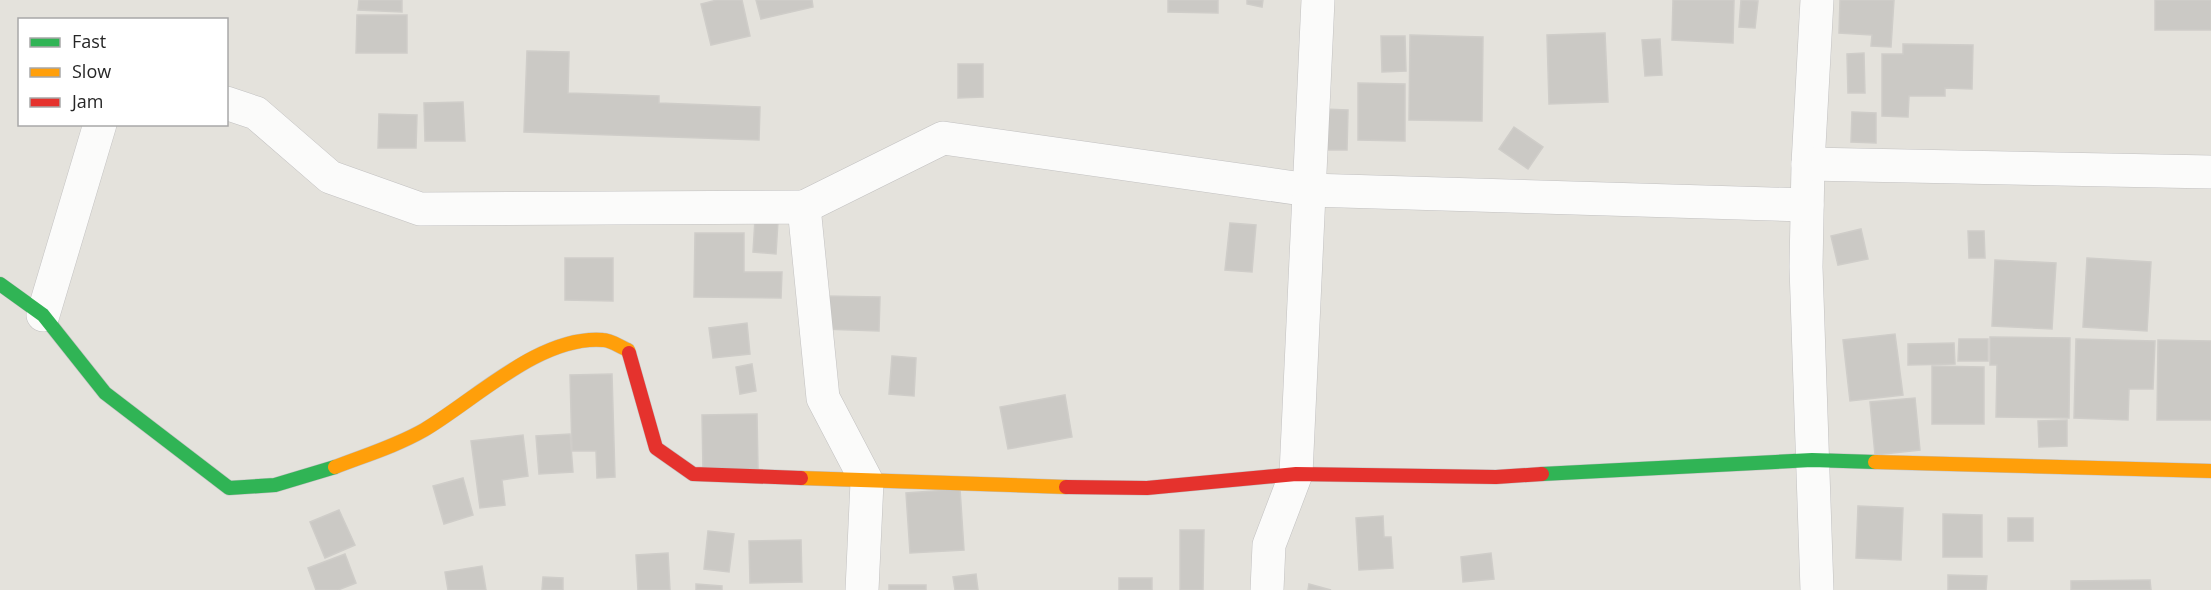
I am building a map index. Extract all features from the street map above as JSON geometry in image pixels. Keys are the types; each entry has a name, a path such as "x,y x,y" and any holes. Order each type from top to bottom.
{"street":[{"path":"1267,590 1269,545 1296,474 1318,0"},
{"path":"1817,0 1808,165 1806,267 1817,590"},
{"path":"228,104 256,113 330,177 420,208 804,207 943,138 1309,190 1807,205"},
{"path":"43,315 99,126"},
{"path":"1808,165 2211,172"},
{"path":"804,207 824,398 867,482 862,590"},
{"path":"0,284 43,315 105,393 229,488 253,490 287,484 406,441 531,359 585,337 616,340 628,350 656,448 693,474 867,482 1147,488 1296,474 1496,477 1812,460 2211,471"}],"building":[{"path":"359,0 402,0 402,12 358,10"},
{"path":"717,0 742,0 750,36 711,45 701,4"},
{"path":"756,0 812,0 813,7 761,19"},
{"path":"1168,0 1218,0 1218,13 1168,12"},
{"path":"1247,0 1263,0 1262,7 1247,4"},
{"path":"1673,0 1734,0 1733,43 1672,40"},
{"path":"1741,0 1758,1 1755,28 1739,27"},
{"path":"1840,0 1894,0 1891,47 1871,46 1872,35 1839,33"},
{"path":"2155,0 2211,0 2211,30 2155,30"},
{"path":"357,15 407,15 407,53 356,53"},
{"path":"1605,33 1608,102 1549,104 1547,35"},
{"path":"1410,35 1483,37 1482,121 1409,120"},
{"path":"1381,36 1405,36 1406,71 1382,72"},
{"path":"1660,39 1662,75 1645,76 1642,40"},
{"path":"1903,44 1973,45 1972,89 1945,88 1945,96 1909,96 1908,117 1882,116 1882,54 1903,54"},
{"path":"527,51 569,52 568,93 659,96 659,103 760,107 759,140 524,132"},
{"path":"1864,53 1865,93 1848,93 1847,54"},
{"path":"958,64 983,64 983,97 958,98"},
{"path":"1358,83 1405,84 1405,141 1358,140"},
{"path":"463,102 465,141 425,141 424,103"},
{"path":"1323,109 1348,110 1347,150 1323,150"},
{"path":"1852,112 1876,113 1876,143 1851,142"},
{"path":"379,114 417,115 416,148 378,148"},
{"path":"1514,127 1543,147 1528,169 1499,149"},
{"path":"755,219 778,221 776,254 753,252"},
{"path":"1230,223 1256,225 1252,272 1225,270"},
{"path":"1861,229 1868,259 1838,265 1831,236"},
{"path":"1968,231 1984,231 1985,258 1969,258"},
{"path":"695,233 744,233 744,272 782,272 781,298 694,297"},
{"path":"565,258 613,258 613,301 565,300"},
{"path":"2087,258 2151,262 2147,331 2083,327"},
{"path":"1995,260 2056,263 2052,329 1992,326"},
{"path":"824,296 880,297 879,331 823,329"},
{"path":"747,323 750,354 713,358 709,328"},
{"path":"1895,334 1903,395 1850,401 1843,340"},
{"path":"1990,337 2070,338 2069,418 1996,417 1997,365 1990,365"},
{"path":"1959,339 1988,339 1988,361 1958,361"},
{"path":"2076,339 2155,341 2153,389 2129,389 2128,420 2074,418"},
{"path":"2158,340 2211,341 2211,420 2157,420"},
{"path":"1954,343 1955,364 1908,365 1908,344"},
{"path":"892,356 916,358 914,396 889,394"},
{"path":"752,364 756,391 740,394 736,367"},
{"path":"1932,366 1984,367 1984,424 1932,424"},
{"path":"612,374 615,477 597,478 596,451 572,451 570,375"},
{"path":"1065,395 1072,437 1008,449 1000,407"},
{"path":"1915,398 1920,450 1875,455 1870,402"},
{"path":"757,414 758,469 703,471 702,415"},
{"path":"2067,420 2067,446 2039,447 2038,421"},
{"path":"570,434 573,472 539,474 536,436"},
{"path":"523,435 528,476 502,480 505,505 480,508 471,441"},
{"path":"463,478 473,515 444,524 433,486"},
{"path":"960,489 964,550 910,553 906,493"},
{"path":"1858,506 1903,508 1901,560 1856,558"},
{"path":"339,510 355,545 325,558 310,522"},
{"path":"1943,514 1982,515 1982,557 1943,557"},
{"path":"1383,516 1384,537 1391,537 1393,568 1359,570 1356,518"},
{"path":"2008,518 2033,518 2033,541 2008,541"},
{"path":"1180,530 1204,530 1203,590 1180,590"},
{"path":"708,531 734,534 729,572 704,569"},
{"path":"801,540 802,582 750,583 749,541"},
{"path":"668,553 670,590 638,590 636,555"},
{"path":"1491,553 1494,579 1463,582 1461,557"},
{"path":"345,554 356,583 338,590 316,590 308,568"},
{"path":"482,566 486,590 448,590 445,572"},
{"path":"976,574 978,590 955,590 953,577"},
{"path":"1948,575 1987,576 1986,590 1948,590"},
{"path":"543,577 563,578 563,590 542,590"},
{"path":"1119,578 1152,578 1152,590 1119,590"},
{"path":"2150,580 2151,590 2071,590 2071,581"},
{"path":"696,584 722,586 722,590 696,590"},
{"path":"1309,584 1331,590 1308,590"},
{"path":"889,585 926,585 926,590 889,590"}],"traffic: fast":[{"path":"0,284 43,315 105,393 229,488 275,485 335,467"},
{"path":"1542,474 1812,460 1875,462"}],"traffic: slow":[{"path":"335,467 413,436 509,372 532,358 556,348 579,341 606,340 628,350 629,353"},
{"path":"1875,462 2211,471"},
{"path":"801,478 1066,487"}],"traffic: jam":[{"path":"629,353 656,448 693,474 801,478"},
{"path":"1066,487 1147,488 1296,474 1496,477 1542,474"}]}
